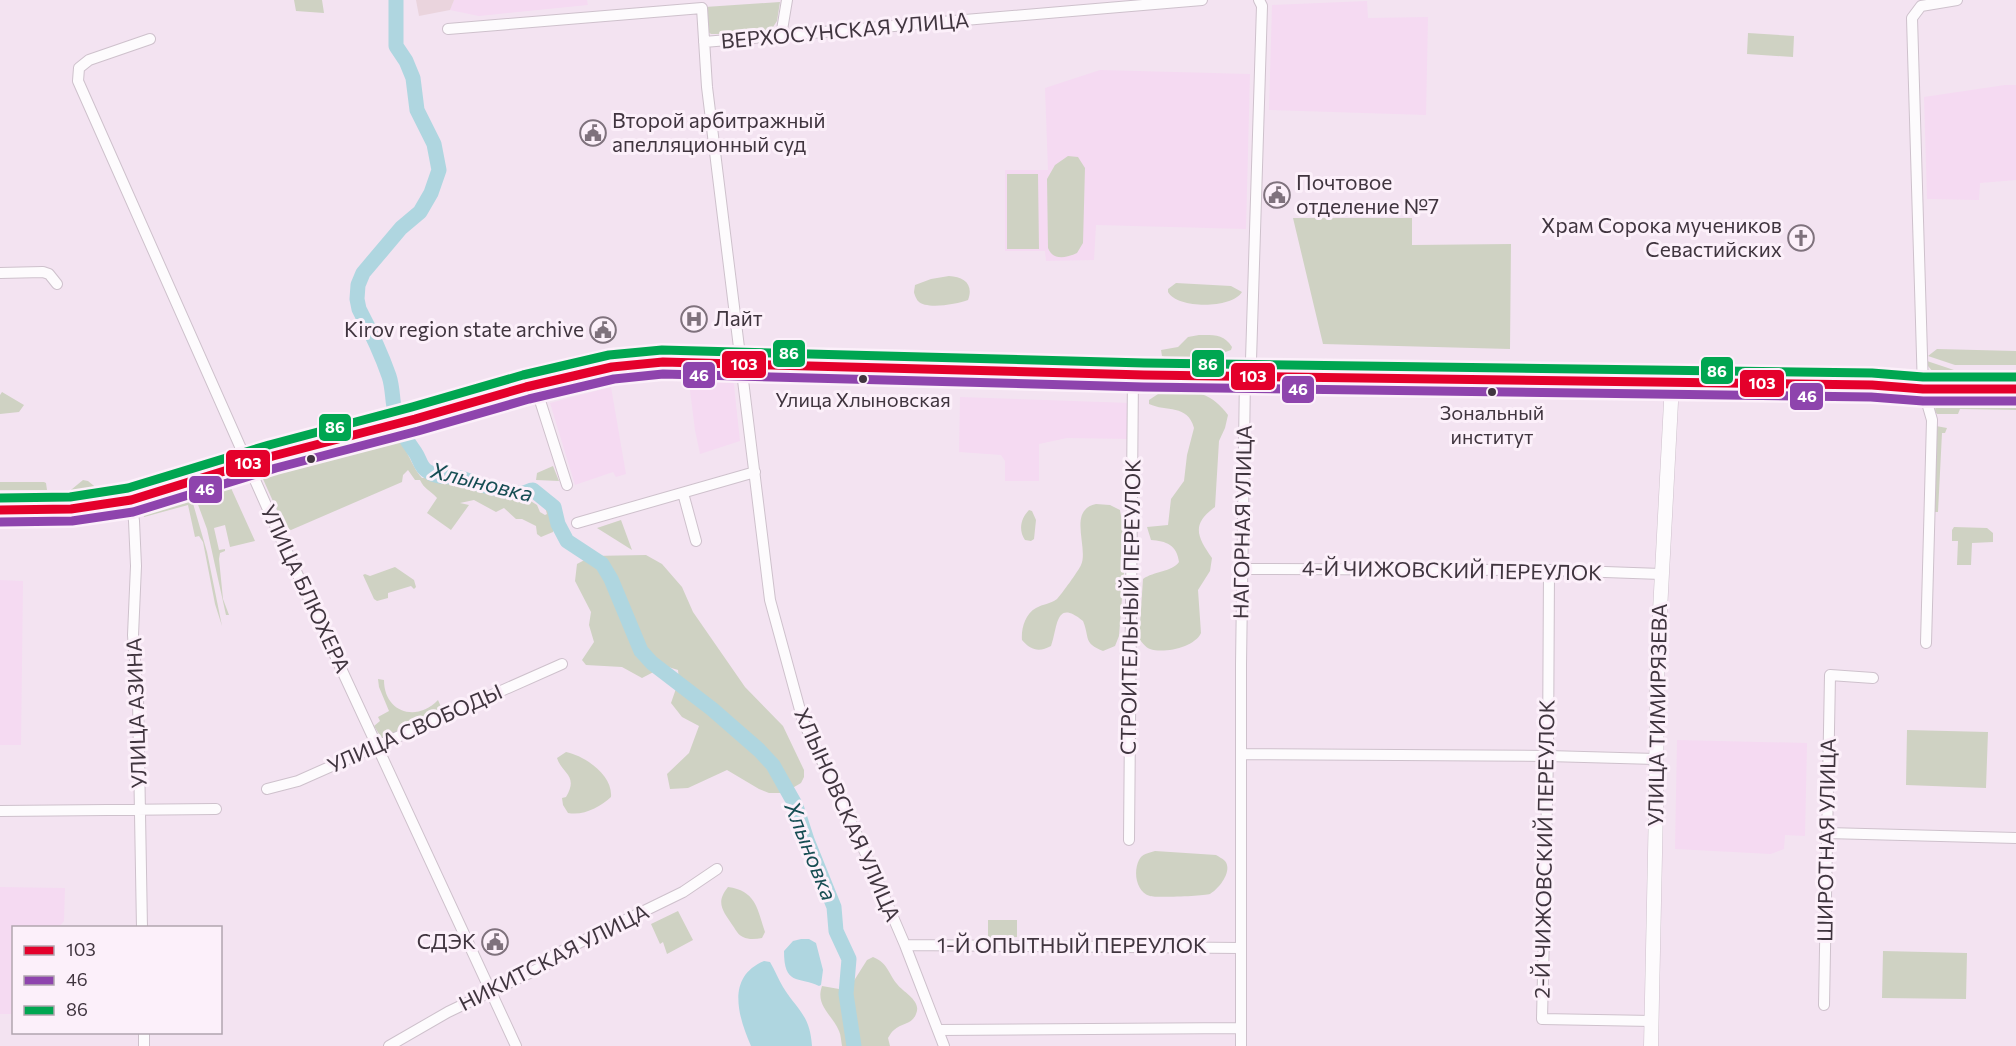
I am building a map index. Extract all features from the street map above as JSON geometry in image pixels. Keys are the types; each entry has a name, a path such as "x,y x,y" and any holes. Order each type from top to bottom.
{"main road":[{"path":"0,510 81,508 130,500 248,464 535,385 612,367 663,362 1133,374 2016,388"},
{"name":"УЛИЦА ТИМИРЯЗЕВА","path":"1651,1046 1657,668 1672,383"}],"street":[{"path":"781,36 786,17 787,0"},
{"name":"ВЕРХОСУНСКАЯ УЛИЦА","path":"448,28 702,8 704,42 1202,0"},
{"name":"НАГОРНАЯ УЛИЦА","path":"1241,1046 1245,375 1251,360 1262,6 1259,0"},
{"path":"1926,643 1932,420 1923,388 1912,18 1920,6 1957,0"},
{"name":"УЛИЦА БЛЮХЕРА","path":"150,39 89,60 80,68 78,81 248,464 516,1046"},
{"name":"ХЛЫНОВСКАЯ УЛИЦА","path":"704,42 707,87 770,600 800,710 905,945 944,1046"},
{"path":"0,273 43,272 49,274 57,284"},
{"name":"СТРОИТЕЛЬНЫЙ ПЕРЕУЛОК","path":"1129,840 1133,374"},
{"path":"535,385 567,485"},
{"path":"577,523 755,472"},
{"path":"683,493 696,541"},
{"name":"УЛИЦА АЗИНА","path":"130,500 134,521 136,566 133,635 138,699 142,926"},
{"name":"4-Й ЧИЖОВСКИЙ ПЕРЕУЛОК","path":"1243,569 1549,570 1661,574"},
{"name":"2-Й ЧИЖОВСКИЙ ПЕРЕУЛОК","path":"1549,570 1548,756 1542,1019 1652,1021"},
{"name":"УЛИЦА СВОБОДЫ","path":"267,789 298,781 562,664"},
{"name":"ШИРОТНАЯ УЛИЦА","path":"1824,1005 1830,675 1873,678"},
{"path":"1242,754 1656,759"},
{"path":"0,811 216,809"},
{"path":"1827,833 2016,838"},
{"name":"НИКИТСКАЯ УЛИЦА","path":"389,1046 448,1012 546,964 554,955 683,892 717,869"},
{"name":"1-Й ОПЫТНЫЙ ПЕРЕУЛОК","path":"905,945 1240,948"},
{"path":"938,1030 1241,1028"}],"shaded area":[{"path":"294,0 322,0 324,13 296,11"},
{"path":"416,0 454,0 450,10 419,16"},
{"path":"454,0 587,0 588,5 479,16 450,10"},
{"path":"1367,1 1368,18 1428,17 1426,115 1269,110 1272,5"},
{"path":"780,2 777,21 773,27 765,30 718,34 711,34 707,31 705,7"},
{"path":"1748,33 1794,36 1793,57 1747,54"},
{"path":"1100,70 1250,74 1246,229 1096,225 1094,260 1046,261 1045,251 1005,251 1005,170 1048,170 1045,88"},
{"path":"2016,85 2016,180 1980,183 1979,200 1927,199 1924,97"},
{"path":"1068,156 1078,157 1085,168 1083,243 1077,253 1056,257 1048,248 1047,179 1055,165"},
{"path":"1007,174 1038,174 1039,249 1007,249"},
{"path":"1293,218 1412,218 1412,245 1511,244 1510,349 1323,344"},
{"path":"949,276 966,282 970,290 968,300 934,306 918,301 914,293 915,285"},
{"path":"1176,283 1231,286 1242,292 1227,302 1193,304 1173,298 1168,292 1168,289"},
{"path":"1199,335 1222,337 1232,347 1231,350 1206,359 1162,356 1161,350 1178,347 1188,337"},
{"path":"1937,349 2016,351 2016,365 1955,365 1928,356"},
{"path":"1927,361 1954,370 2016,372 1933,372"},
{"path":"688,375 733,376 740,441 700,454"},
{"path":"611,387 626,474 616,477 613,472 575,485 550,403"},
{"path":"1171,389 1203,394 1216,402 1228,415 1219,441 1215,507 1202,519 1199,531 1203,544 1212,558 1210,571 1198,590 1201,633 1198,638 1186,646 1163,651 1150,649 1139,639 1143,579 1172,568 1179,562 1176,552 1170,545 1151,540 1147,527 1168,525 1171,499 1184,481 1187,455 1194,428 1191,420 1182,412 1149,404 1149,400"},
{"path":"2,392 24,405 19,412 0,414"},
{"path":"960,397 1130,403 1130,439 1067,438 1039,444 1039,481 1005,481 1005,461 1001,455 959,452"},
{"path":"1941,399 2016,399 2016,410 1960,409 1958,414 1937,414 1936,403"},
{"path":"1936,426 1947,428 1945,433 1942,433 1938,512 1934,512"},
{"path":"393,436 402,445 422,478 442,481 461,480 473,487 484,486 504,494 518,493 537,505 540,512 545,515 547,514 545,507 549,504 555,506 558,511 553,532 541,537 537,534 536,526 522,519 516,519 504,508 496,512 474,500 460,503 469,505 451,530 427,513 437,498 420,480 415,480 408,470 403,475 402,482 291,530 285,528 263,479 337,452"},
{"path":"553,466 559,481 536,480 537,473"},
{"path":"83,480 88,481 104,494 66,494"},
{"path":"0,482 44,482 47,490 0,490"},
{"path":"215,483 222,483 231,488 255,541 230,547 225,525 214,528 219,550 225,549 220,553 219,559 223,599 229,615 226,615 207,529 193,491"},
{"path":"190,493 207,552 222,626 215,604 203,542 199,536 195,537 188,505 144,517 143,512 148,505"},
{"path":"1096,504 1110,505 1120,510 1126,547 1119,636 1115,646 1103,651 1092,645 1083,621 1067,613 1062,614 1059,618 1051,646 1039,650 1032,648 1022,640 1025,622 1032,611 1057,599 1080,568 1083,558 1081,521 1087,508"},
{"path":"1029,510 1032,511 1036,520 1034,539 1031,541 1025,540 1021,528 1022,520"},
{"path":"621,520 632,550 597,528"},
{"path":"1954,527 1987,528 1993,533 1993,542 1972,543 1971,565 1957,565 1958,541 1952,541"},
{"path":"646,555 662,564 682,587 693,612 745,687 783,726 804,770 801,783 784,793 769,793 727,770 688,788 670,789 667,774 689,753 699,726 682,717 671,703 679,680 678,670 665,666 642,678 622,667 586,665 582,660 594,642 589,625 591,612 575,581 577,564 592,556"},
{"path":"395,567 414,580 416,587 414,589 411,586 388,593 388,598 377,601 363,575 370,576"},
{"path":"0,580 23,581 21,745 0,745"},
{"path":"378,679 384,680 389,700 403,711 420,711 438,700 442,713 432,716 429,714 400,727 400,733 382,739 374,726 380,721 378,717 389,711"},
{"path":"1907,730 1988,732 1986,788 1906,785"},
{"path":"1677,740 1807,743 1805,836 1785,835 1784,849 1771,854 1675,849"},
{"path":"566,752 589,762 603,774 611,797 591,810 568,813 562,798 566,797 570,790 570,779 557,758"},
{"path":"1155,851 1216,855 1227,865 1226,875 1221,884 1210,894 1150,896 1145,894 1139,886 1136,870 1142,856"},
{"path":"0,887 65,888 64,921 60,926 12,926 12,1014 0,1014"},
{"path":"728,887 744,892 754,902 765,932 762,938 750,939 741,936 729,921 721,902"},
{"path":"678,911 693,940 667,954 663,942 660,944 651,924"},
{"path":"988,920 1017,920 1017,937 988,938"},
{"path":"1883,951 1967,953 1966,999 1882,998"},
{"path":"873,957 885,965 897,984 914,1001 917,1005 916,1014 912,1020 892,1032 888,1038 890,1046 842,1046 839,1031 822,1005 820,993 822,986 839,989 850,987 867,960"}],"water":[{"path":"809,939 816,943 823,970 819,986 794,978 787,970 784,951 793,941"},
{"path":"764,961 770,962 783,987 806,1020 812,1046 751,1046 742,1022 738,998 744,977 752,968"}],"waterway":[{"name":"Хлыновка","path":"396,0 396,46 413,78 417,110 434,144 439,170 431,193 420,212 401,228 363,273 358,285 357,299 359,309 389,376 400,428 423,467 432,474 462,478 513,492 524,493 533,490 554,507 558,524 567,541 602,564 611,579 641,651 652,663 712,709 773,765 796,806 834,907 836,931 849,959 846,994 854,1046"}],"transit line":[{"name":"86","path":"0,498 70,497 128,488 269,445 523,375 609,355 662,350 1144,363 2016,377"},
{"name":"103","path":"0,510 71,509 131,500 273,456 526,387 612,367 663,362 1144,375 2016,389"},
{"name":"46","path":"0,522 72,521 133,512 276,468 529,399 614,379 663,374 1144,387 2016,401"}],"place":[{"name":"Второй арбитражный апелляционный суд","path":"593,133"},
{"name":"Почтовое отделение №7","path":"1277,195"},
{"name":"Храм Сорока мучеников Севастийских","path":"1801,238"},
{"name":"Лайт","path":"694,319"},
{"name":"Kirov region state archive","path":"603,330"},
{"name":"Улица Хлыновская","path":"863,379"},
{"name":"Зональный институт","path":"1492,392"},
{"name":"СДЭК","path":"495,942"}]}
